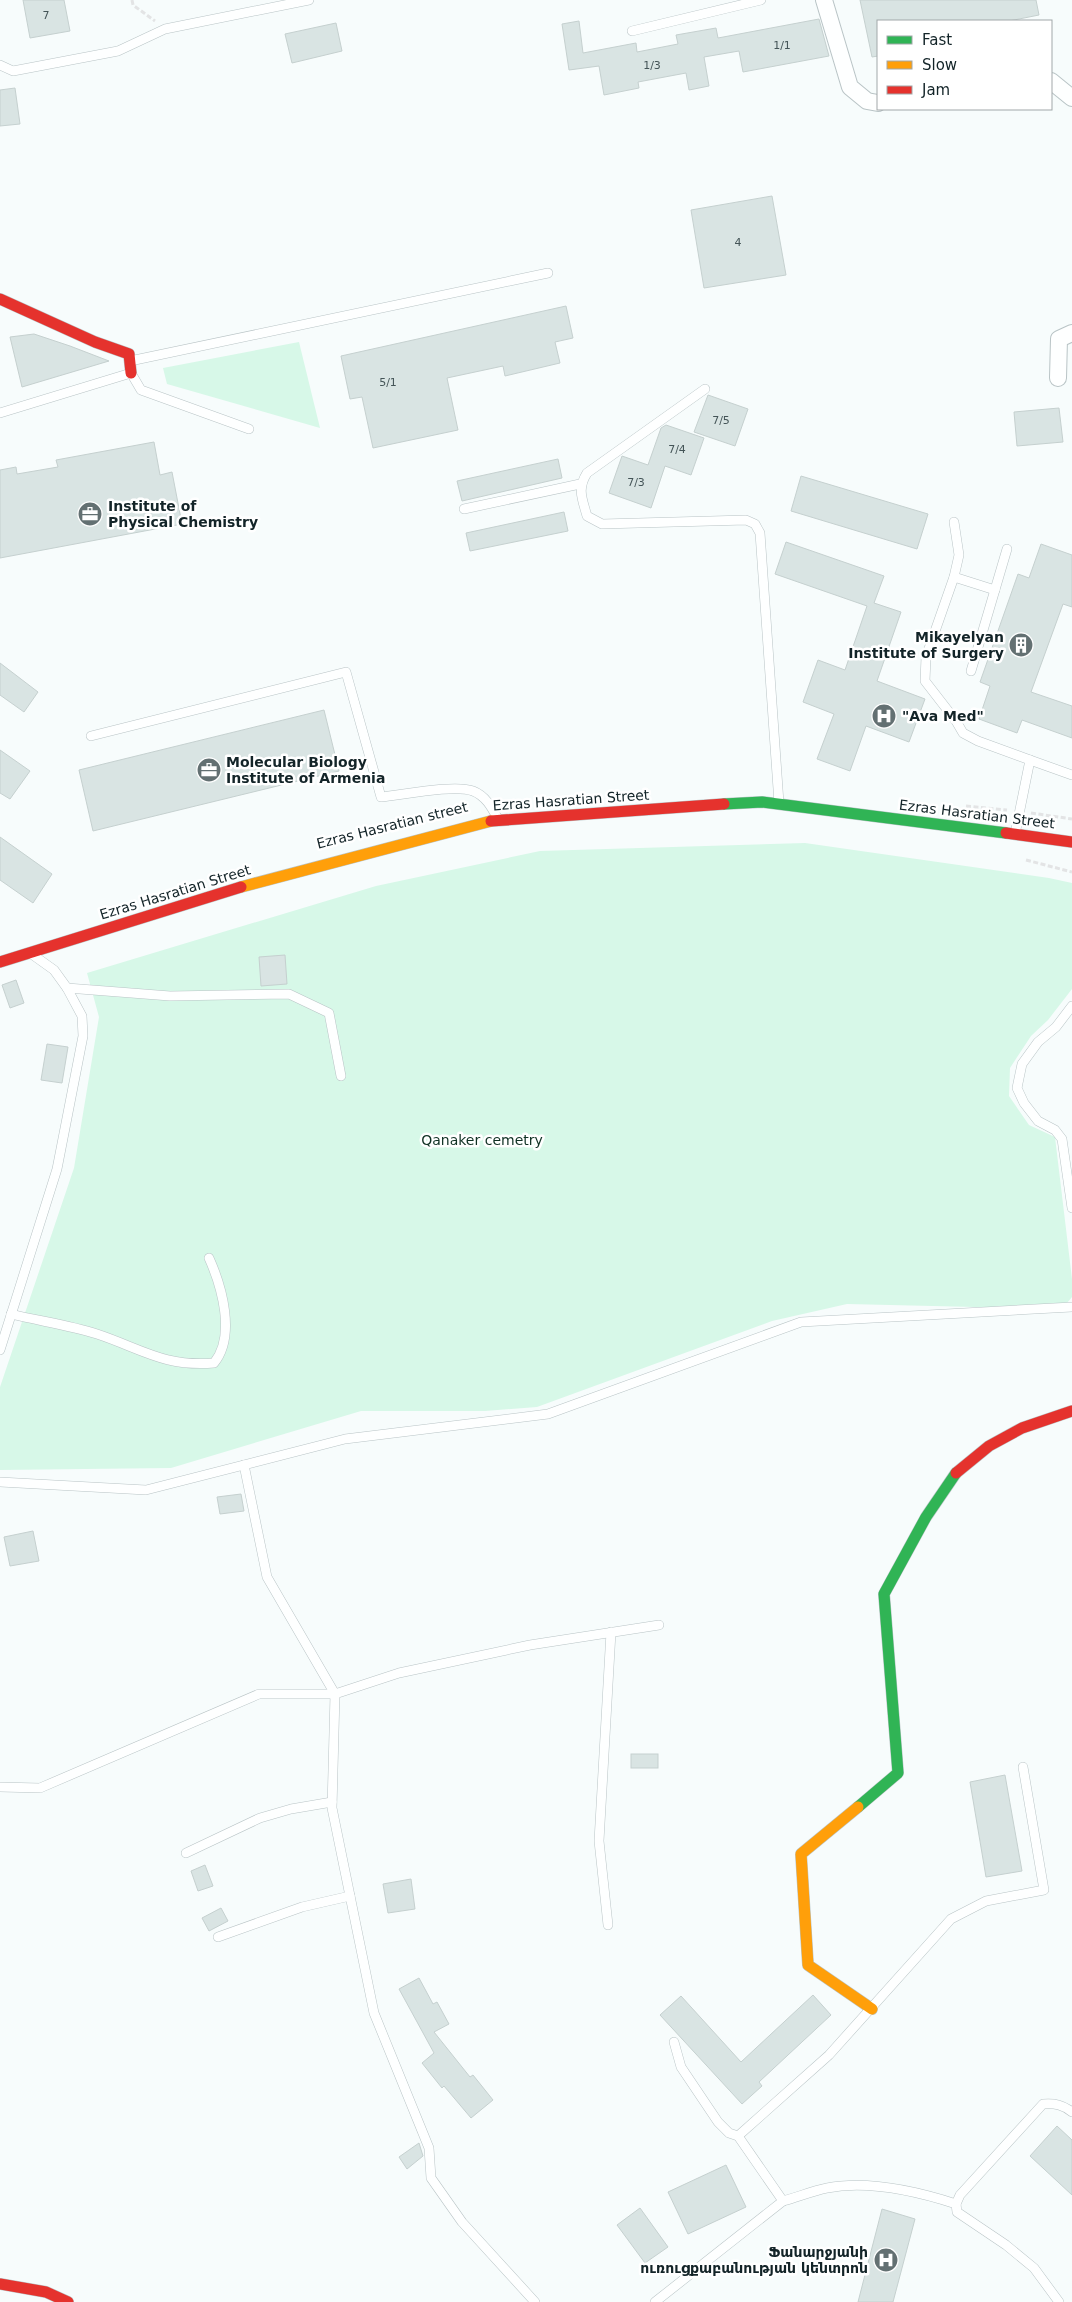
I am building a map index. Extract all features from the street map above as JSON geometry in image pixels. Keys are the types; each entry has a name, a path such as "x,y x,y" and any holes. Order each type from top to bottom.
{"street":[{"path":"824,0 850,87 867,101 877,103"},
{"path":"1052,82 1072,98"},
{"path":"0,300 96,342 129,354 131,373"},
{"path":"1058,378 1059,339 1072,333"},
{"name":"Ezras Hasratian Street","path":"0,962 240,887 497,817 779,800 1016,831 1072,842"},
{"name":"Ezras Hasratian street","path":"0,955 260,873 497,817"},
{"name":"Ezras Hasratian street","path":"1016,831 1072,835"},
{"path":"872,2009 808,1965 801,1854 898,1773 884,1594 926,1517 959,1469 989,1446 1022,1428 1072,1411"},
{"path":"0,2284 46,2292 68,2302"}],"lane":[{"path":"0,65 13,71 118,51 165,29 309,0"},
{"path":"632,31 761,0"},
{"path":"130,361 548,273"},
{"path":"0,413 131,373 141,390 249,429"},
{"path":"706,389 587,473 580,484 587,516 602,524 746,520 755,524 760,533 779,800"},
{"path":"464,509 580,484"},
{"path":"954,522 959,555 954,577 926,656 925,681 963,733 978,741 1072,775"},
{"path":"971,672 1007,549"},
{"path":"954,577 995,590"},
{"path":"91,736 346,672 381,797 450,789 472,790 488,800 497,817"},
{"path":"1016,831 1030,760"},
{"path":"0,1350 56,1169 82,1036 82,1016 67,988 54,970 29,952"},
{"path":"67,988 170,996 289,994 329,1013 341,1076"},
{"path":"1072,1006 1056,1027 1038,1042 1022,1064 1017,1088 1024,1103 1038,1121 1055,1130 1062,1139 1072,1208"},
{"path":"11,1314 97,1334 174,1363 195,1365 214,1363 223,1346 225,1314 218,1280 209,1258"},
{"path":"0,1482 146,1490 346,1439 548,1414 801,1322 1072,1307"},
{"path":"244,1465 267,1577 335,1694 332,1802 350,1896 374,2013 429,2148 431,2178 462,2222 535,2302"},
{"path":"0,1787 40,1788 258,1694 335,1694 399,1673 530,1645 659,1625"},
{"path":"608,1925 600,1841 611,1632"},
{"path":"738,2136 830,2055 951,1920 986,1901 1044,1890 1023,1767"},
{"path":"186,1853 260,1818 291,1809 332,1802"},
{"path":"218,1937 302,1908 350,1896"},
{"path":"674,2042 681,2067 718,2122 728,2133 738,2136 783,2202"},
{"path":"1059,2302 1034,2268 1006,2245 957,2212 956,2204 960,2195 1043,2104 1059,2105 1072,2112"},
{"path":"655,2302 783,2202 828,2188 854,2186 905,2191 956,2204"}],"path":[{"path":"132,0 133,5 165,29"},
{"path":"1031,813 1072,819"},
{"path":"1026,860 1072,872"}],"green space":[{"path":"299,342 320,428 167,384 163,368"},
{"name":"Qanaker cemetry","path":"805,843 1049,878 1072,883 1072,989 1048,1020 1031,1036 1010,1068 1009,1096 1029,1125 1055,1137 1072,1279 1072,1297 1062,1309 847,1304 772,1321 537,1407 485,1411 361,1411 171,1468 0,1470 0,1387 74,1168 99,1017 87,973 376,886 540,851"}],"building":[{"path":"23,0 64,0 70,31 30,38"},
{"path":"860,0 1036,0 1039,15 1014,20 877,20 877,56 872,57"},
{"path":"819,19 829,56 743,72 739,51 704,57 709,86 689,90 686,73 638,82 639,88 604,95 599,66 569,70 562,24 579,21 583,53 636,43 637,52 678,44 676,35 716,28 718,38"},
{"path":"336,23 342,51 292,63 285,34"},
{"path":"15,88 20,124 0,126 0,90"},
{"path":"772,196 786,275 704,288 691,210"},
{"path":"566,306 573,338 555,342 560,363 505,376 503,366 447,378 458,430 373,448 362,397 350,399 341,356"},
{"path":"34,334 109,361 22,387 10,337"},
{"path":"708,395 748,409 735,446 694,432"},
{"path":"1059,408 1063,442 1017,446 1014,412"},
{"path":"666,425 704,438 691,475 665,466 651,508 609,493 622,456 648,465 661,428"},
{"name":"Institute of Physical Chemistry","path":"154,442 160,475 172,472 182,524 0,558 0,470 16,467 17,474 58,467 56,460"},
{"path":"558,459 562,478 462,501 457,481"},
{"path":"801,476 928,514 917,549 791,511"},
{"path":"564,512 568,531 470,551 466,533"},
{"path":"786,542 884,576 874,603 901,612 877,681 925,699 909,742 866,726 850,771 817,759 834,714 803,702 818,660 845,670 867,606 775,574"},
{"name":"Mikayelyan Institute of Surgery","path":"1041,544 1072,555 1072,607 1063,604 1031,692 1072,706 1072,738 1022,720 1017,733 979,719 990,686 980,682 1018,574 1029,578"},
{"path":"0,663 38,692 24,712 0,695"},
{"name":"Molecular Biology Institute of Armenia","path":"324,710 339,771 93,831 79,770"},
{"path":"0,750 30,771 10,799 0,793"},
{"path":"0,837 52,874 33,903 0,880"},
{"path":"285,955 287,984 261,986 259,957"},
{"path":"16,980 24,1003 10,1008 2,985"},
{"path":"47,1044 68,1047 62,1083 41,1080"},
{"path":"241,1494 244,1511 220,1514 217,1497"},
{"path":"33,1531 39,1561 10,1566 4,1537"},
{"path":"631,1754 658,1754 658,1768 631,1768"},
{"path":"1005,1775 1022,1871 986,1877 970,1782"},
{"path":"205,1865 213,1886 198,1891 191,1871"},
{"path":"411,1879 415,1909 388,1913 383,1884"},
{"path":"221,1908 228,1921 209,1931 202,1918"},
{"path":"419,1978 433,2004 437,2002 449,2024 434,2032 470,2077 473,2075 493,2100 471,2118 444,2086 442,2088 422,2063 434,2053 399,1989"},
{"path":"813,1995 831,2015 759,2082 762,2086 742,2104 660,2015 681,1996 741,2062"},
{"path":"1057,2126 1072,2140 1072,2195 1030,2156"},
{"path":"419,2143 423,2156 407,2169 399,2157"},
{"path":"726,2165 746,2207 688,2234 668,2192"},
{"path":"640,2208 668,2247 645,2263 617,2225"},
{"name":"Ֆանարջյանի ուռուցքաբանության կենտրոն","path":"882,2209 915,2219 893,2302 858,2302"}],"traffic: fast":[{"path":"724,804 762,802 1006,833"},
{"path":"858,1807 898,1773 884,1594 926,1517 956,1473"}],"traffic: slow":[{"path":"241,887 491,821"},
{"path":"858,1807 801,1854 808,1965 872,2009"}],"traffic: jam":[{"path":"0,299 95,342 129,354 131,373"},
{"path":"491,821 724,804"},
{"path":"1006,833 1072,842"},
{"path":"0,962 241,887"},
{"path":"956,1473 989,1446 1022,1428 1072,1411"},
{"path":"0,2284 46,2292 68,2302"}],"place":[{"name":"Institute of Physical Chemistry","path":"90,514"},
{"name":"Mikayelyan Institute of Surgery","path":"1021,645"},
{"name":"\"Ava Med\"","path":"884,716"},
{"name":"Molecular Biology Institute of Armenia","path":"209,770"},
{"name":"Ֆանարջյանի ուռուցքաբանության կենտրոն","path":"886,2260"}]}
